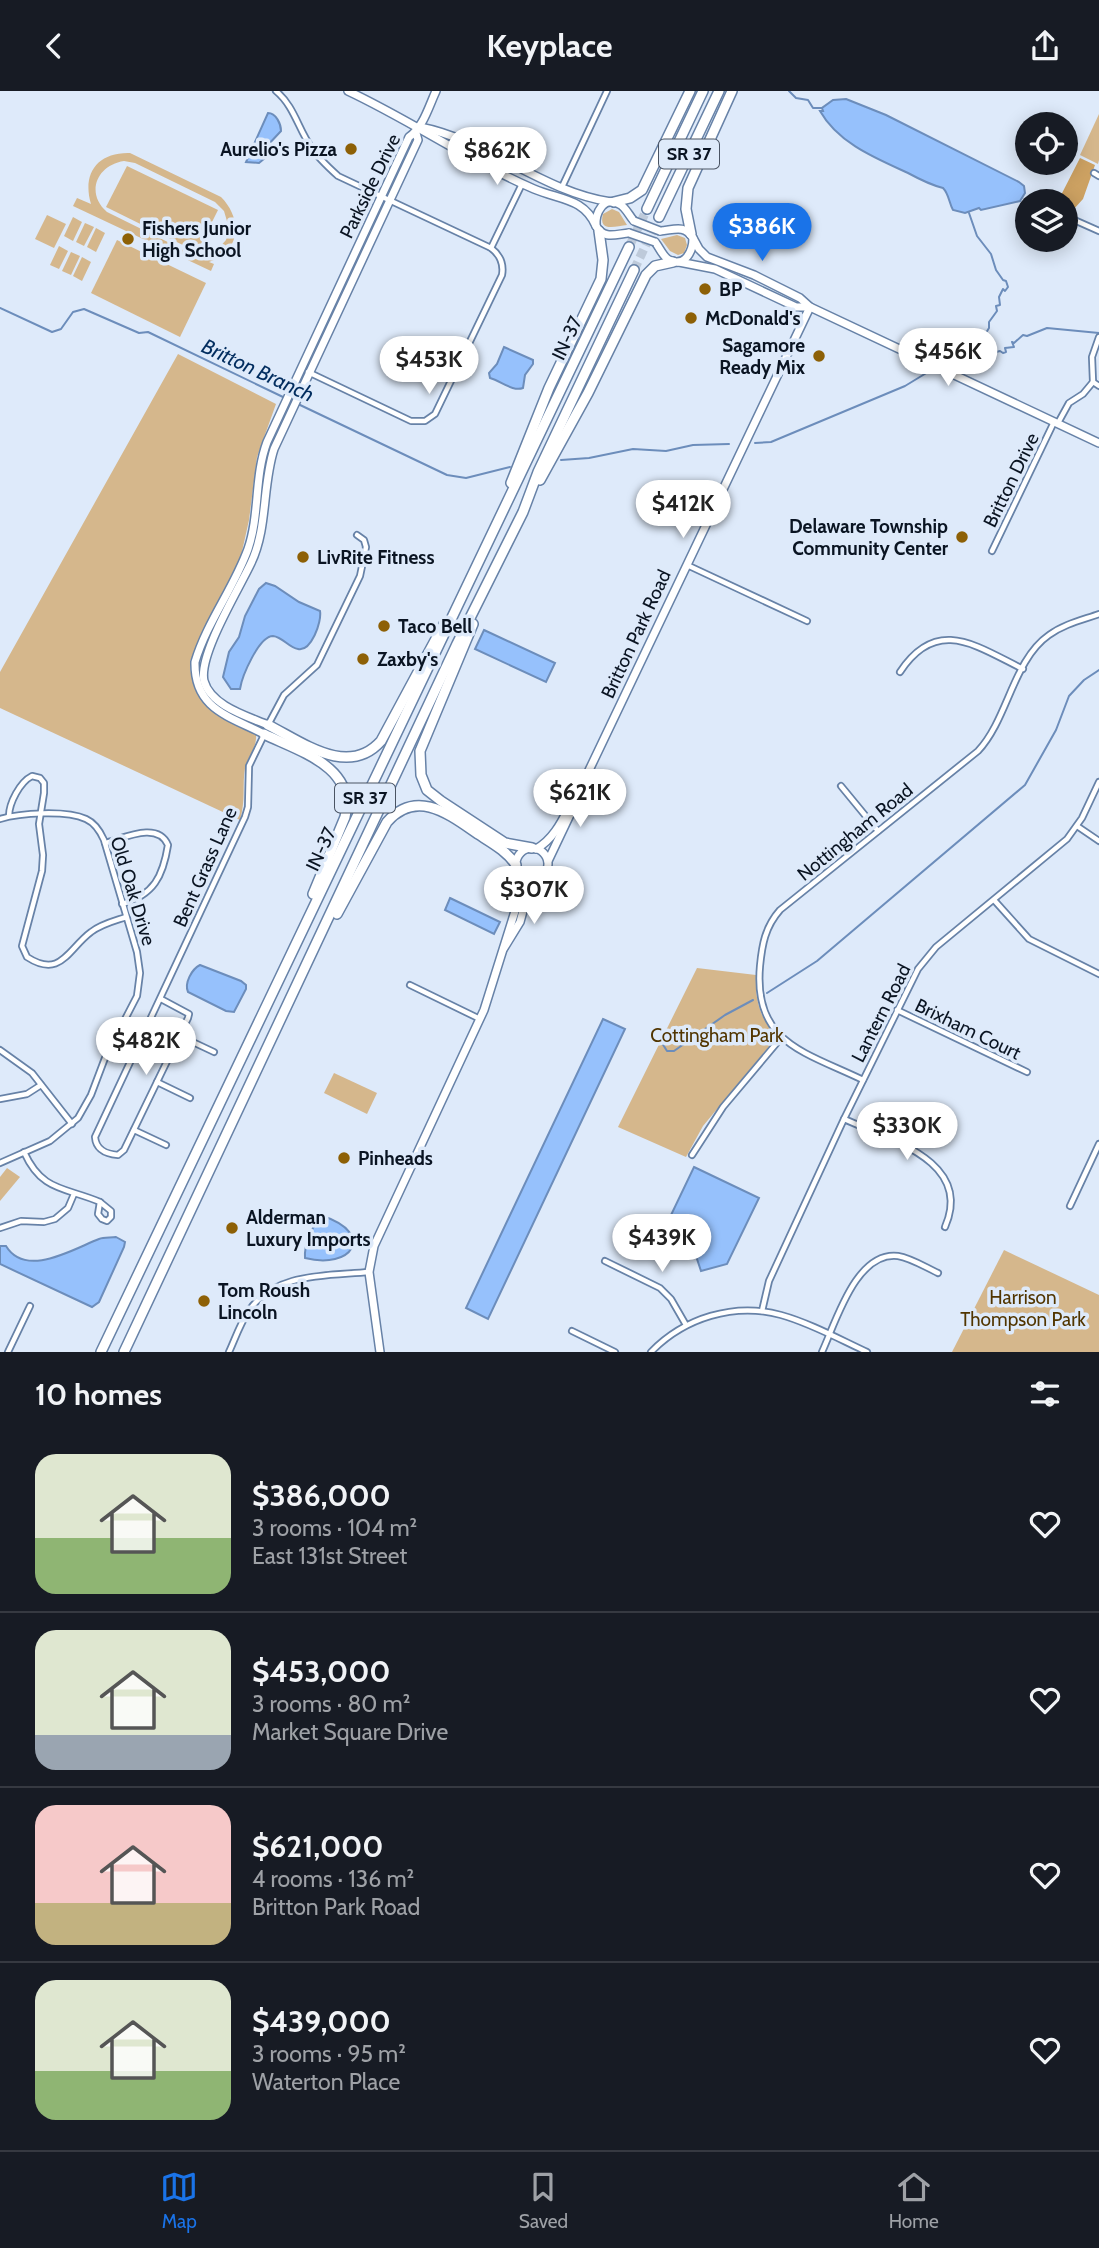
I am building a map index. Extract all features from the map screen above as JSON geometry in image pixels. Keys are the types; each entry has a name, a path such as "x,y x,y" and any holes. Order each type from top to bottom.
{"highway":[{"path":"613,202 630,198 642,190 690,91"},
{"name":"SR 37","path":"647,209 703,91"},
{"name":"SR 37","path":"659,217 719,91"},
{"path":"692,236 686,209 688,188 732,91"},
{"path":"497,526 506,495 549,388 601,279 603,254 598,228"},
{"name":"IN-37","path":"101,1352 629,247"},
{"path":"523,512 589,393 646,275 655,266 676,262"},
{"name":"IN-37","path":"124,1352 457,645 523,512 538,472 634,270"},
{"path":"502,555 422,747 419,769 425,785 435,797 505,843 534,848"},
{"path":"266,729 331,757 349,758 369,752 381,741 450,613 465,594"},
{"path":"266,729 329,766 341,781 347,800 345,817 295,942"},
{"path":"317,946 387,822 407,808 423,806 441,810 502,849 517,867"}],"street":[{"path":"276,91 288,101 310,146 338,176 491,248 502,263 502,275 446,392 435,414 425,421 411,421 305,370"},
{"path":"348,91 452,149 522,183 582,205 598,228 610,236 629,233 655,243 665,257 676,262 715,269 796,307 810,307"},
{"name":"Parkside Drive","path":"266,729 218,711 207,702 196,680 195,662 248,548 254,522 261,459 305,370 409,137 417,129 436,91"},
{"path":"562,187 607,91"},
{"path":"417,129 453,137 562,187 587,197 613,202 625,208 634,221 660,231 679,228 692,236 707,257 754,275 810,307 1099,443"},
{"name":"Parkside Drive","path":"305,370 418,141 417,129"},
{"path":"491,248 522,183"},
{"path":"598,228 599,209 613,202"},
{"path":"1078,222 1099,232"},
{"path":"676,262 690,254 692,236"},
{"name":"Britton Park Road","path":"548,865 549,856 562,834 582,785 810,307"},
{"path":"1099,337 1092,357 1093,382 1099,386"},
{"name":"Britton Drive","path":"992,551 1056,423 1069,403 1083,394 1093,382"},
{"name":"Parkside Drive","path":"266,729 220,702 208,690 205,681 206,656 256,553 263,524 268,468 287,408"},
{"name":"Bent Grass Lane","path":"134,1130 124,1150 118,1155 108,1154 96,1143 95,1137 100,1126 247,811 249,767 266,729 284,695 317,665 360,576 366,548 364,540 357,535"},
{"path":"687,565 807,621"},
{"name":"Nottingham Road","path":"863,1080 792,1046 781,1038 766,1019 759,994 762,947 768,929 780,911 985,744 1035,648 1050,634 1099,614"},
{"path":"900,671 920,648 948,639 971,644 1023,669"},
{"path":"9,816 10,805 25,780 32,776 38,777 44,783 41,814 43,871 22,946 24,953 37,962 50,965 57,963 69,955 93,930 126,917"},
{"name":"Lantern Road","path":"762,1311 769,1281 913,977 926,957 1057,848 1077,826 1099,782"},
{"name":"Britton Park Road","path":"534,848 547,843 582,785"},
{"path":"841,786 878,831"},
{"name":"Old Oak Drive","path":"0,819 41,814 80,817 88,820 100,832 137,952 140,973 137,996 128,1018 104,1058 91,1095 72,1124 50,1141 0,1163"},
{"path":"1077,826 1099,841"},
{"path":"105,843 152,831 161,834 168,845 156,883 145,895 122,904"},
{"path":"380,1352 369,1272 374,1246 480,1019 519,894 519,855 534,848 545,855 548,865 529,890 519,926 502,951"},
{"path":"517,867 525,878 540,878"},
{"path":"994,900 1029,939 1099,974"},
{"path":"410,985 480,1019"},
{"path":"161,999 189,1014 134,1130 166,1145"},
{"name":"Brixham Court","path":"897,1010 1027,1072"},
{"path":"180,1036 214,1052"},
{"path":"692,1155 723,1107 781,1038"},
{"path":"0,1050 26,1067 72,1124"},
{"path":"158,1082 190,1098"},
{"path":"0,1099 27,1094 41,1085"},
{"path":"844,1119 922,1155 934,1164 946,1179 951,1198 945,1227"},
{"path":"1070,1206 1099,1144"},
{"path":"24,1152 30,1165 49,1185 100,1202"},
{"path":"0,1228 21,1221 44,1222 55,1219 68,1208 74,1194"},
{"path":"822,1352 858,1275 873,1261 897,1257 938,1273"},
{"path":"605,1261 660,1288 671,1299 686,1325"},
{"path":"229,1352 249,1311 273,1288 299,1280 369,1272"},
{"path":"8,1352 30,1306"},
{"path":"651,1352 686,1325 718,1314 762,1311 792,1318 867,1352"},
{"path":"572,1331 615,1352"}],"green space":[{"path":"1099,114 1099,160 1098,164 1080,155"},
{"path":"130,153 221,197 228,205 235,224 233,242 220,257 209,262 214,264 211,271 73,206 77,198 91,204 91,174 101,161 118,154","holes":["124,161 135,163 215,202 224,211 229,228 226,240 218,249 208,254 192,254 107,212 100,205 96,189 101,174 107,168"]},
{"path":"127,166 218,210 197,252 106,207"},
{"path":"612,209 619,212 627,225 609,227 603,224 603,214"},
{"path":"47,215 66,224 54,248 35,239"},
{"path":"73,217 82,222 73,241 64,236"},
{"path":"85,223 94,227 84,246 76,242"},
{"path":"96,228 105,233 96,252 87,247"},
{"path":"677,235 685,238 687,245 684,253 678,255 670,251 661,239"},
{"path":"117,240 206,283 180,337 91,293"},
{"path":"59,246 68,251 59,269 50,265"},
{"path":"71,252 80,256 71,275 62,271"},
{"path":"82,257 91,262 82,281 73,276"},
{"path":"178,354 276,404 257,457 249,520 241,556 190,661 195,689 209,708 256,735 245,768 240,820 0,708 0,672"},
{"name":"Cottingham Park","path":"697,968 756,975 756,993 760,1008 776,1038 703,1126 686,1157 618,1127"},
{"path":"334,1073 377,1093 367,1114 324,1093"},
{"path":"7,1168 20,1177 0,1201 0,1177"},
{"name":"Harrison Thompson Park","path":"1004,1250 1099,1295 1099,1352 952,1352"}],"shaded area":[{"path":"1080,158 1095,165 1083,199 1078,204 1078,189 1064,189 1071,175 1078,175"}],"water":[{"path":"846,99 886,115 1019,182 1024,189 1015,189 1015,202 965,213 953,210 943,188 870,155 837,132 820,111 833,100"},
{"path":"268,113 278,119 281,131 266,147 265,158 259,163 246,162"},
{"path":"504,347 533,360 525,375 523,388 511,387 490,378 489,373 497,364"},
{"path":"266,583 320,611 317,629 303,649 295,648 273,636 262,642 244,675 240,689 231,689 223,677 229,652 239,637 245,616 259,589"},
{"path":"484,630 555,663 546,682 475,649"},
{"path":"450,898 500,922 494,934 445,910"},
{"path":"200,965 246,985 234,1012 226,1011 188,992 190,977"},
{"path":"603,1019 625,1029 488,1319 466,1308"},
{"path":"694,1167 759,1198 727,1264 701,1271 695,1253 660,1238"},
{"path":"323,1216 339,1223 349,1232 353,1240 351,1248 345,1255 335,1259 305,1258 310,1235"},
{"path":"116,1237 125,1242 124,1247 99,1302 92,1307 0,1264 0,1246 6,1246 15,1256 38,1261 64,1254 101,1238"}],"waterway":[{"path":"789,91 796,98 808,100 813,108 822,108"},
{"path":"969,213 977,236 991,254 996,270 1008,287 1005,291 1003,289 999,297 1000,305 996,306 997,311 978,346"},
{"name":"Britton Branch","path":"0,308 52,332 61,329 73,312 84,309 139,333 148,332 283,397"},
{"path":"986,348 992,353 1003,353 1006,352 1005,348 1014,347 1012,342 1023,335 1047,328 1099,333"},
{"name":"Britton Branch","path":"937,355 980,345"},
{"name":"Britton Branch","path":"755,443 771,442 905,386 928,372"},
{"name":"Britton Branch","path":"298,404 447,475 466,478 510,467"},
{"name":"Britton Branch","path":"561,460 589,458 633,449 666,451 693,445 729,444"},
{"path":"767,993 817,961 1025,785 1056,730 1069,696 1084,680 1099,670"},
{"path":"662,1043 667,1051 674,1051 725,1015 753,1000"}],"tunnel":[{"path":"629,247 647,209"},
{"path":"634,270 659,217"}],"place":[{"name":"Aurelio's Pizza","path":"351,149"},
{"name":"Fishers Junior High School","path":"128,239"},
{"name":"BP","path":"705,289"},
{"name":"McDonald's","path":"691,318"},
{"name":"Sagamore Ready Mix","path":"819,356"},
{"name":"Delaware Township Community Center","path":"962,537"},
{"name":"LivRite Fitness","path":"303,557"},
{"name":"Taco Bell","path":"384,626"},
{"name":"Zaxby's","path":"363,659"},
{"name":"Pinheads","path":"344,1158"},
{"name":"Alderman Luxury Imports","path":"232,1228"},
{"name":"Tom Roush Lincoln","path":"204,1301"}]}
